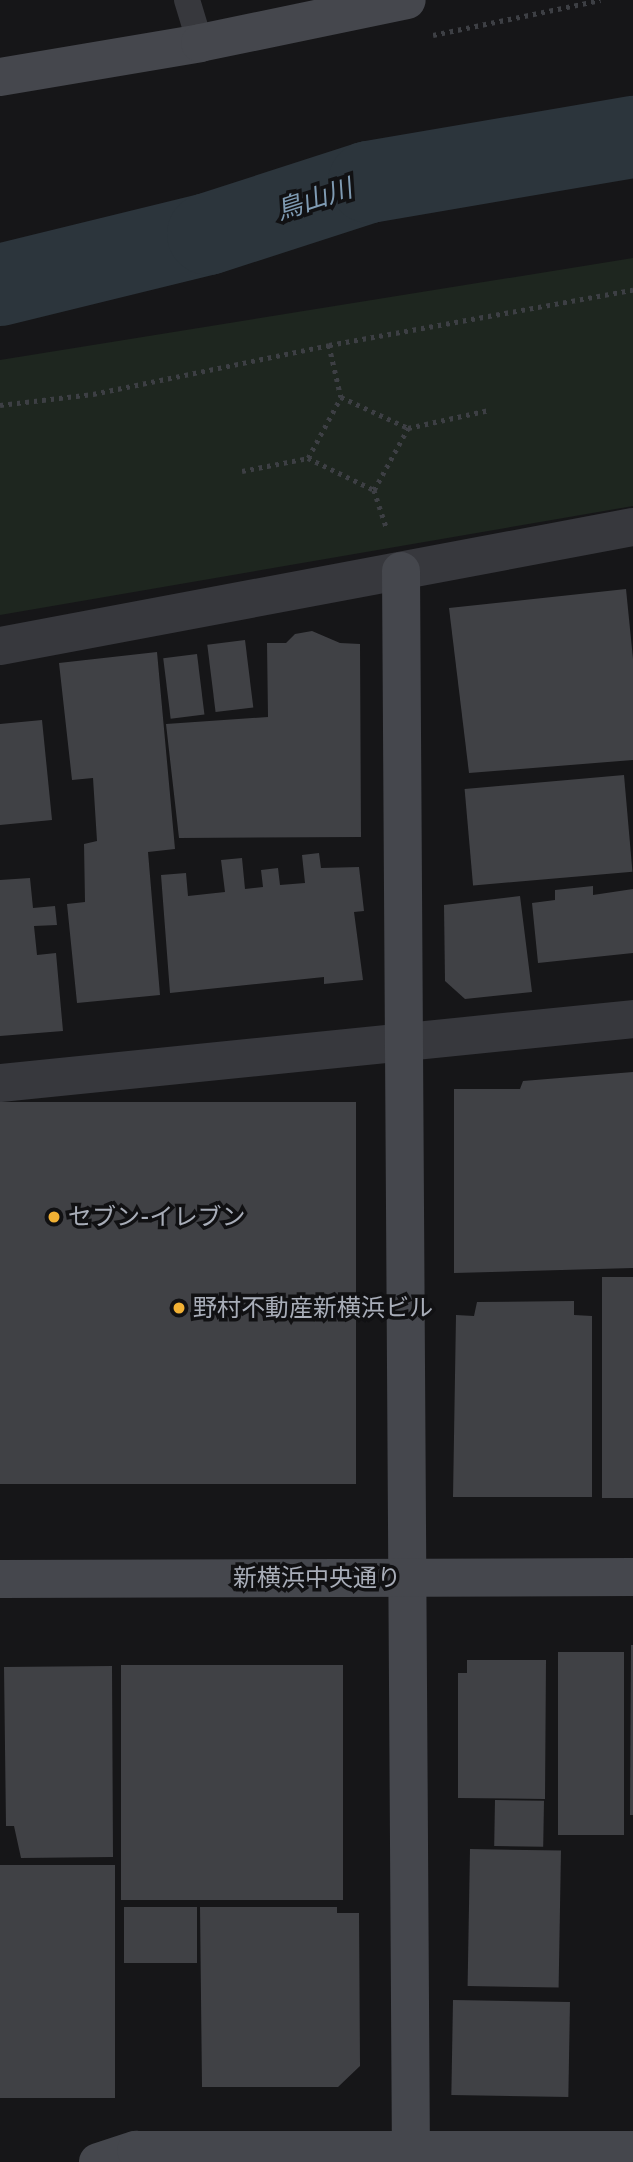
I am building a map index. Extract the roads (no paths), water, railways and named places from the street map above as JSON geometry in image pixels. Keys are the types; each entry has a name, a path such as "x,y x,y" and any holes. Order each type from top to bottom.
{"street":[{"path":"0,77 200,43 407,0"},
{"path":"0,646 633,527"},
{"path":"401,571 411,2150"},
{"path":"0,1083 633,1019"},
{"name":"新横浜中央通り","path":"0,1578 633,1577"},
{"path":"99,2162 136,2150 633,2150"}],"lane":[{"path":"187,0 200,43"}],"waterway":[{"name":"鳥山川","path":"0,285 208,234 369,182 633,137"}],"place":[{"name":"セブン-イレブン","path":"54,1217"},
{"name":"野村不動産新横浜ビル","path":"179,1308"}]}
